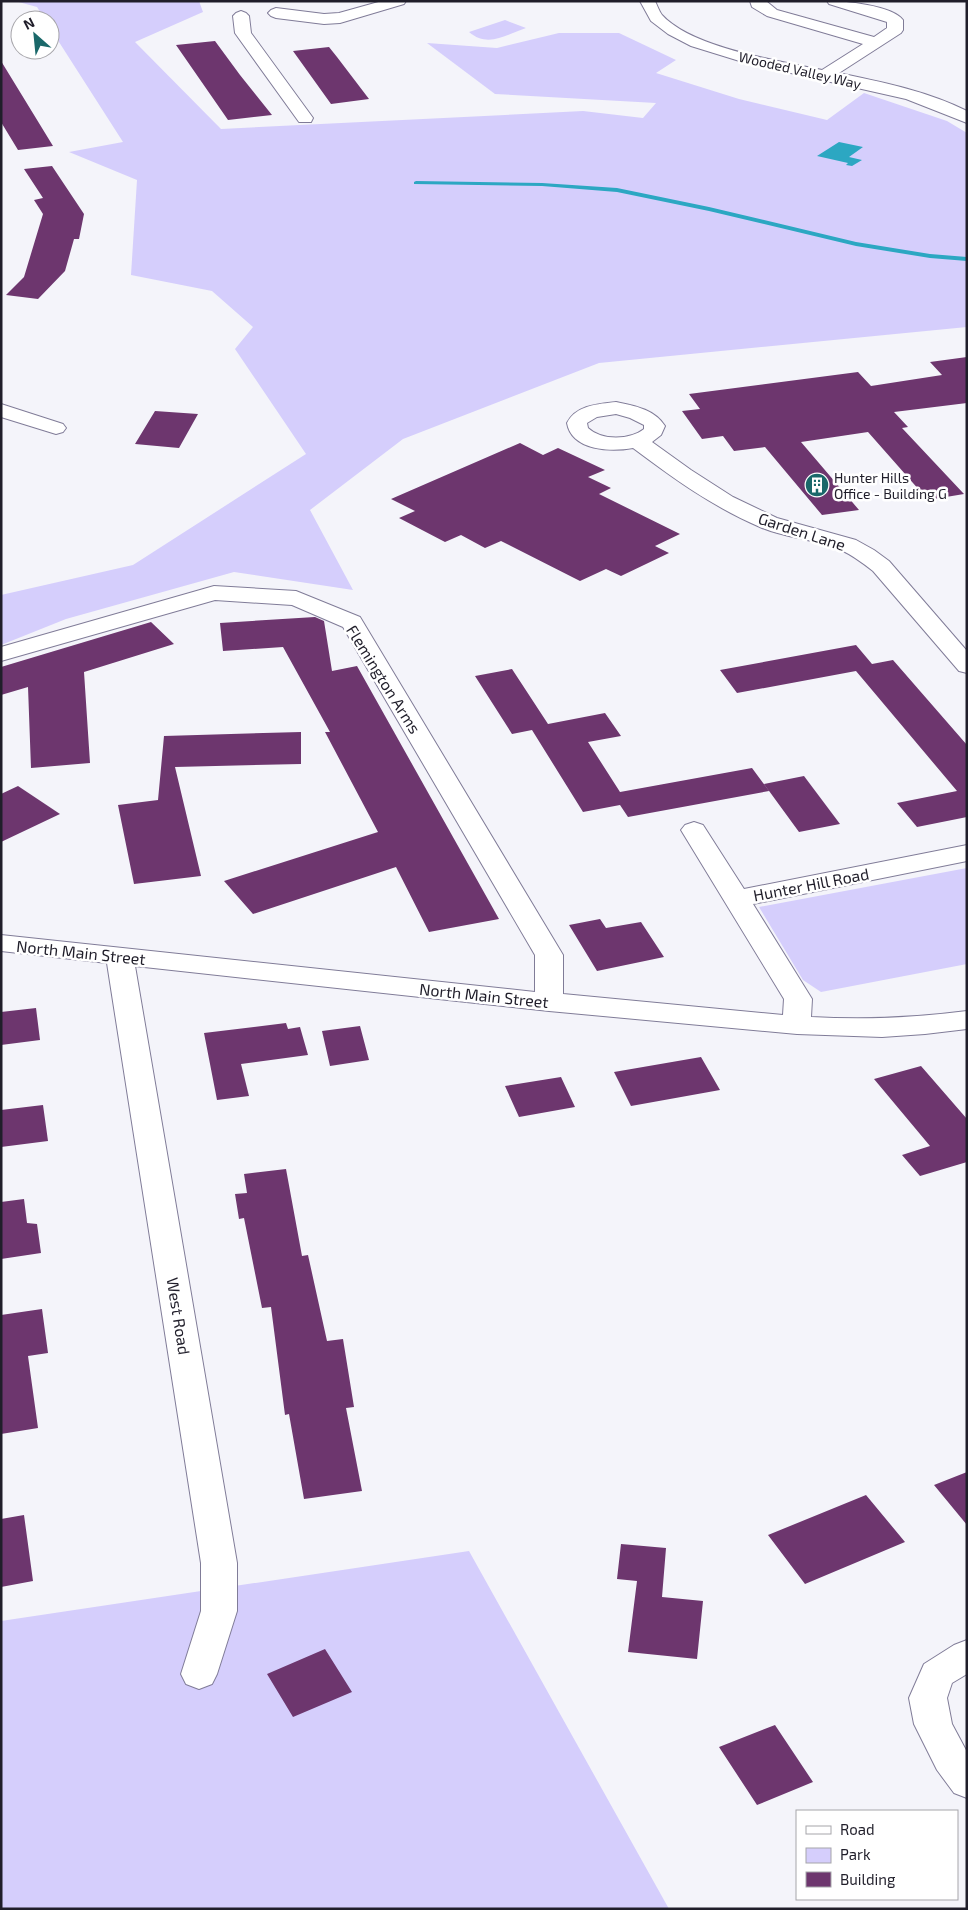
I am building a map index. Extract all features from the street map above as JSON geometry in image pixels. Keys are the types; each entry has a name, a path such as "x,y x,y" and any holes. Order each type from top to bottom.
{"street":[{"path":"225,9 230,13 253,17 277,7 324,19 340,18 399,1"},
{"name":"Wooded Valley Way","path":"646,1 652,14 659,21 689,40 733,55 910,95 942,106 967,118"},
{"path":"758,1 757,4 772,13 875,42"},
{"path":"825,75 895,30 895,20 834,1"},
{"path":"253,17 243,33 306,118"},
{"path":"1,410 56,428"},
{"name":"Garden Lane","path":"637,441 683,475 747,514 769,523 848,545 866,554 886,572 967,666"},
{"name":"Flemington Arms","path":"1,654 214,593 296,598 352,622 549,955 550,1002"},
{"path":"694,830 736,899"},
{"name":"Hunter Hill Road","path":"796,1024 798,999 736,899 967,854"},
{"name":"North Main Street","path":"1,943 550,1002 796,1024 867,1028 919,1027 964,1023"},
{"name":"West Road","path":"120,956 219,1563 219,1611 199,1674"},
{"path":"967,1655 937,1674 928,1698 933,1724 950,1759 967,1782"}],"green space":[{"path":"15,1 199,1 203,12 135,42 221,129 583,111 643,118 656,103 495,94 427,43 497,48 559,33 619,33 676,60 656,73 739,99 827,120 864,93 947,121 967,133 967,327 599,363 403,439 310,510 353,590 234,572 66,619 1,645 1,595 133,565 306,454 235,349 253,327 212,291 131,275 137,180 69,152 123,142 60,44 60,10 39,10 37,7"},
{"path":"505,20 526,28 504,37 490,40 476,37 469,32"},
{"path":"967,868 967,964 821,992 803,980 759,907"},
{"path":"469,1551 669,1909 1,1909 1,1621"}],"water":[{"path":"839,142 863,147 849,157 862,160 852,166 846,165 848,163 817,156"}],"building":[{"path":"215,41 272,115 228,120 176,45"},
{"path":"329,47 369,99 331,104 293,51"},
{"path":"1,61 53,146 18,150 1,122"},
{"path":"52,166 84,214 79,239 74,239 65,271 38,299 6,295 24,277 43,214 34,200 43,198 24,169"},
{"path":"967,357 967,403 894,412 908,427 902,428 964,494 928,500 868,432 801,442 859,510 822,515 765,447 734,451 723,436 702,439 682,411 700,409 689,394 858,372 871,386 942,375 930,362"},
{"path":"155,411 198,414 179,448 135,444"},
{"path":"520,443 543,455 558,448 605,470 588,477 611,488 599,494 680,534 655,546 669,553 621,576 606,569 580,581 501,541 485,548 461,535 445,542 399,518 415,511 391,499"},
{"path":"315,617 324,621 332,671 357,666 499,919 429,932 396,867 253,914 224,881 378,832 325,732 330,732 283,647 223,651 220,623"},
{"path":"151,622 174,644 84,672 90,763 31,768 28,687 1,695 1,667"},
{"path":"856,645 872,664 893,660 967,745 967,817 917,827 897,803 957,791 856,671 737,693 720,670"},
{"path":"512,669 548,724 605,713 621,736 588,742 620,792 752,768 769,791 628,817 620,805 583,812 532,730 512,734 475,676"},
{"path":"301,732 301,764 175,767 201,876 134,884 118,805 158,800 164,736"},
{"path":"804,776 840,824 799,832 764,784"},
{"path":"18,786 60,814 1,842 1,794"},
{"path":"600,919 606,928 641,922 664,957 597,971 569,925"},
{"path":"36,1008 40,1040 1,1045 1,1012"},
{"path":"286,1023 288,1029 300,1027 308,1055 241,1064 249,1096 217,1100 204,1033"},
{"path":"360,1026 369,1060 330,1066 322,1031"},
{"path":"701,1057 720,1090 631,1106 614,1072"},
{"path":"921,1066 967,1119 967,1162 920,1176 902,1155 930,1146 874,1079"},
{"path":"561,1077 575,1107 519,1117 505,1086"},
{"path":"43,1105 48,1141 1,1147 1,1110"},
{"path":"286,1169 302,1256 308,1255 327,1341 343,1339 354,1407 346,1408 362,1491 304,1499 289,1414 285,1415 271,1307 262,1308 244,1218 239,1219 235,1194 247,1193 244,1174"},
{"path":"24,1199 27,1223 37,1224 41,1253 1,1259 1,1202"},
{"path":"42,1309 48,1353 28,1356 38,1428 1,1434 1,1315"},
{"path":"967,1472 967,1525 934,1485"},
{"path":"866,1495 905,1542 805,1584 768,1535"},
{"path":"24,1515 33,1581 1,1587 1,1519"},
{"path":"621,1544 666,1548 662,1597 703,1601 697,1659 628,1652 637,1581 617,1579"},
{"path":"325,1649 352,1692 293,1717 267,1674"},
{"path":"775,1725 813,1782 757,1805 719,1747"}],"waterway":[{"path":"416,183 542,185 617,190 709,209 856,244 893,251 967,259"}],"place":[{"name":"Hunter Hills Office - Building G","path":"817,485"}]}
